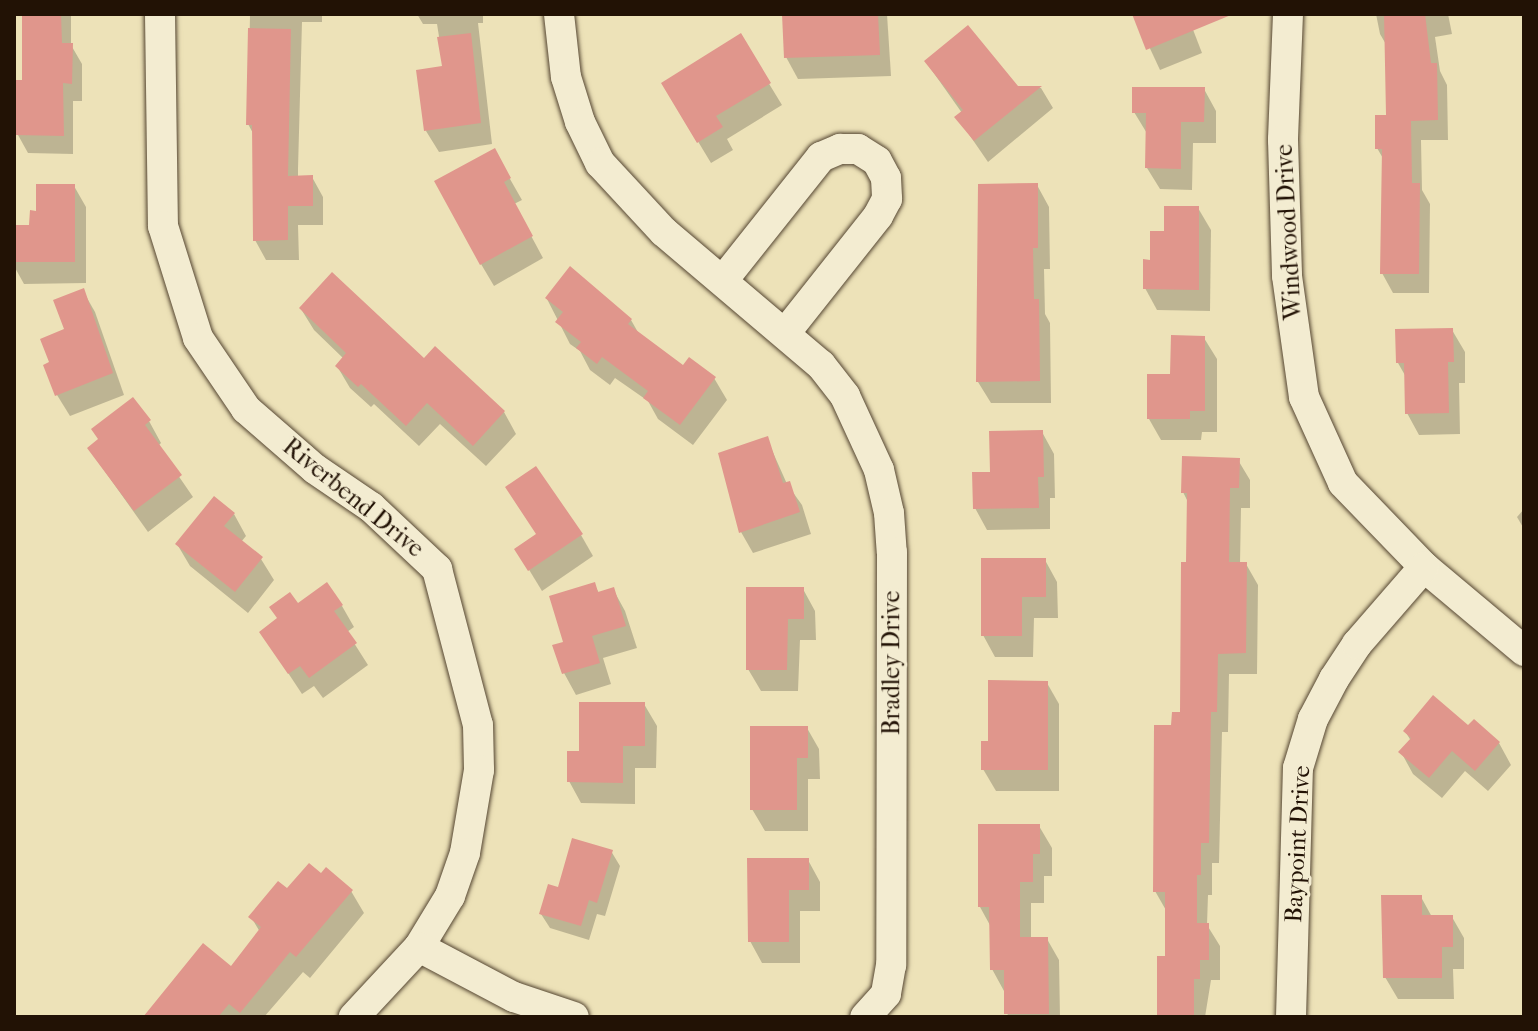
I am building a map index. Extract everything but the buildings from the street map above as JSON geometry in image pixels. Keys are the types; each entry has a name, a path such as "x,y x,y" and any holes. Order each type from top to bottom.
{"street":[{"name":"Riverbend Drive","path":"160,14 163,226 198,338 246,409 315,469 371,507 437,569 466,668 478,725 479,770 465,853 450,896 419,947 354,1017"},
{"name":"Bradley Drive","path":"559,14 566,77 580,122 600,163 664,232 724,279 821,365 845,396 874,457 889,513 892,552 891,965 886,994 865,1017"},
{"name":"Windwood Drive","path":"1288,14 1283,140 1287,276 1304,397 1343,483 1424,567 1524,651"},
{"path":"724,279 821,157 840,149 858,149 877,161 886,178 887,199 878,216 786,332"},
{"name":"Baypoint Drive","path":"1291,1017 1298,768 1313,719 1334,679 1357,644 1424,567"},
{"path":"419,947 514,997 574,1017"}]}
